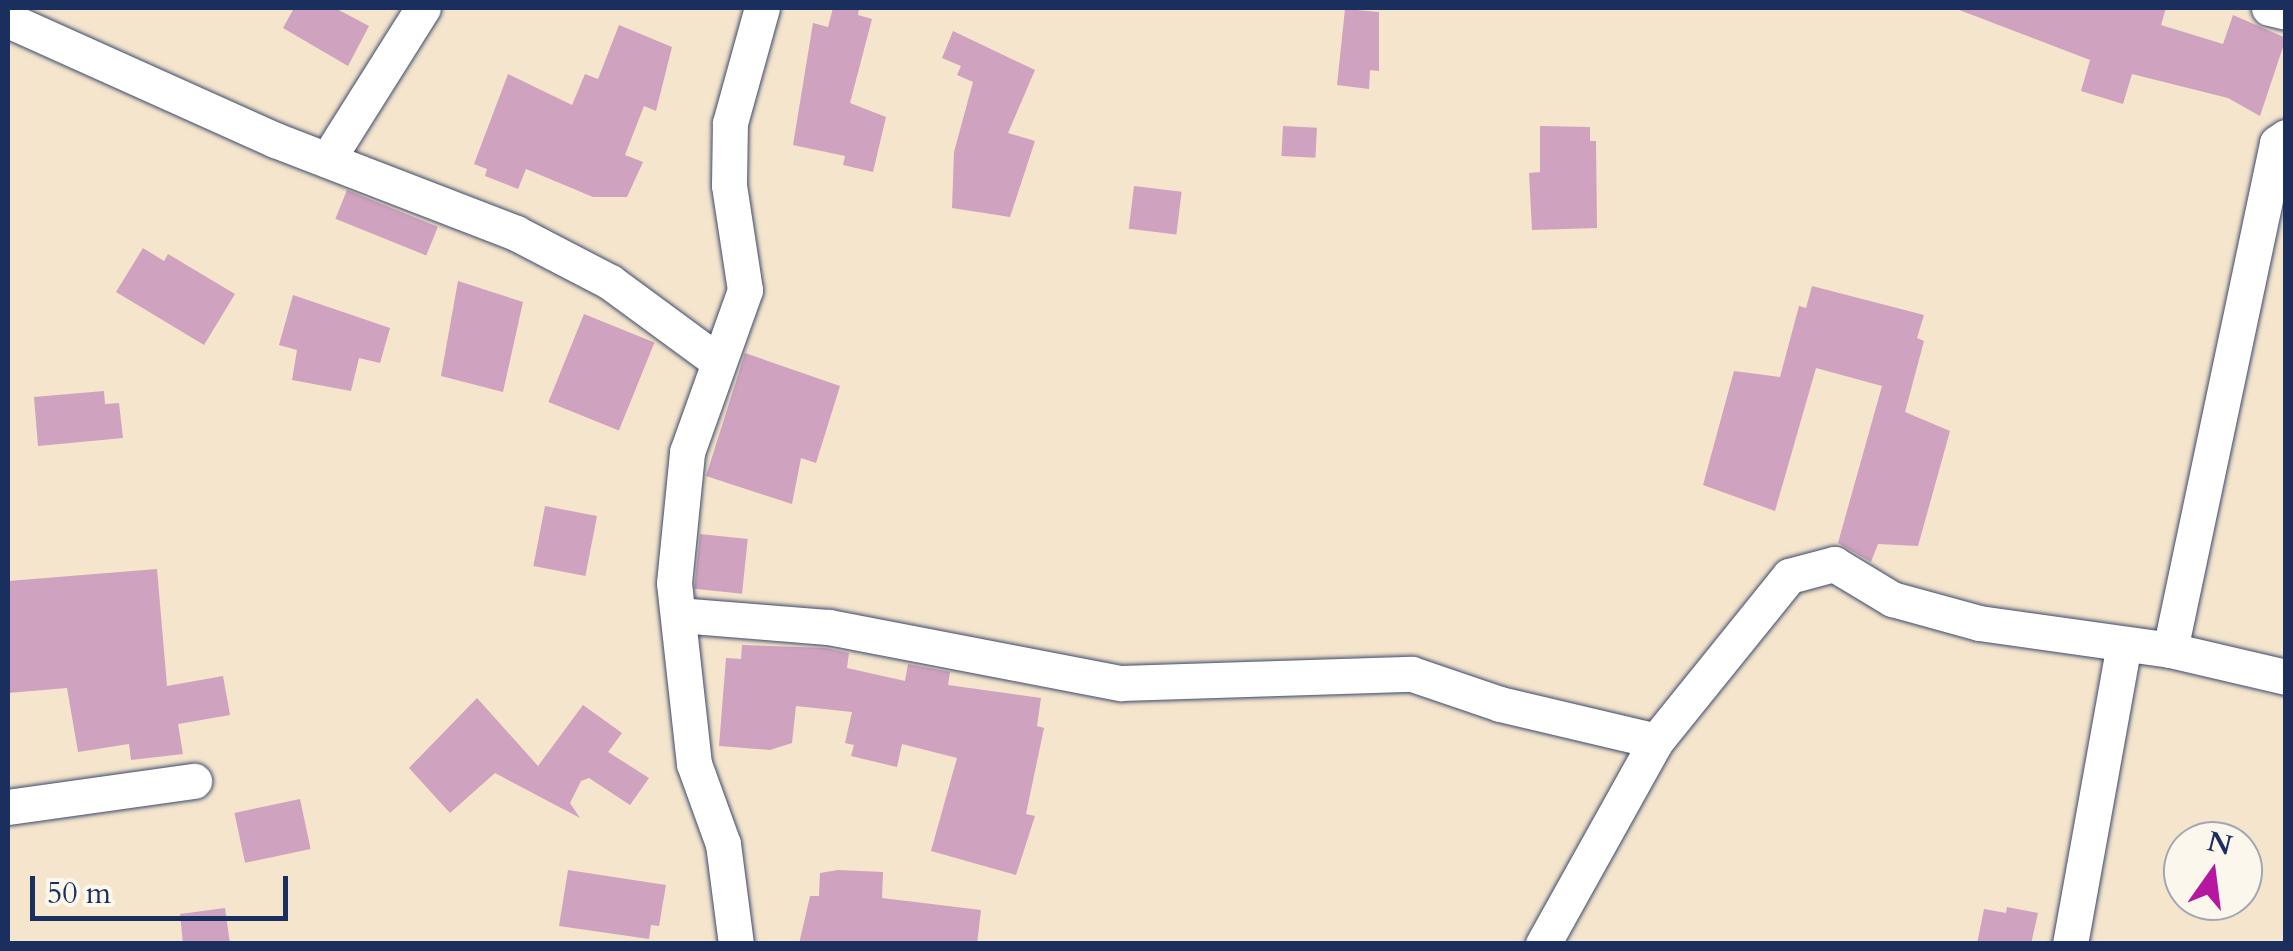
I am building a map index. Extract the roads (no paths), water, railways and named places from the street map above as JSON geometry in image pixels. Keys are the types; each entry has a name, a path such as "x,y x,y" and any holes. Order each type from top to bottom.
{"street":[{"path":"329,157 423,8"},
{"path":"736,944 723,844 694,764 674,583 687,452 716,360 745,290 729,185 730,123 762,8"},
{"path":"2269,8 2286,12"},
{"path":"8,20 276,140 329,157 516,233 610,282 716,360"},
{"path":"2170,650 2277,144 2286,137"},
{"path":"1542,944 1656,741 1789,576 1834,564 1892,599 1978,623 2170,650 2286,678"},
{"path":"679,616 829,627 1121,683 1412,674 1500,704 1656,741"},
{"path":"2070,944 2124,645"},
{"path":"8,807 194,781"}]}
